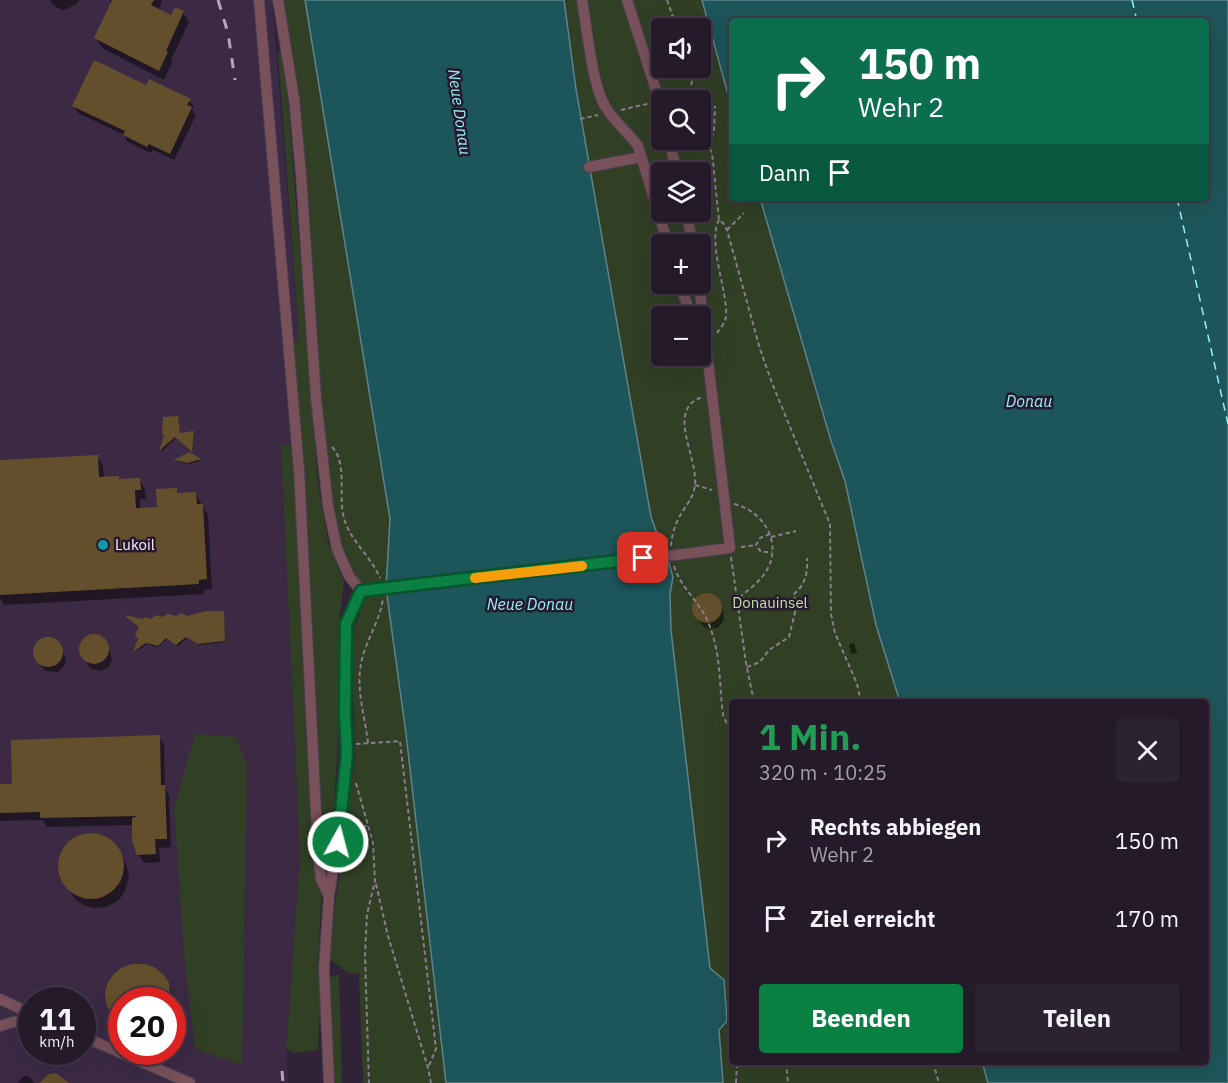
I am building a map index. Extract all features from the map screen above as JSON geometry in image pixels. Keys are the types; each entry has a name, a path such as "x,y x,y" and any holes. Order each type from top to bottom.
{"street":[{"path":"259,0 298,470 318,853 321,879 330,896"},
{"path":"278,0 294,98 316,398 328,506 337,549 349,576 361,591"},
{"path":"582,0 598,92 609,112 638,146 665,234"},
{"path":"627,0 656,90"},
{"path":"589,167 641,158"},
{"path":"361,591 730,548 707,366"},
{"path":"329,1083 324,968 347,745 346,624 361,591"},
{"path":"0,999 18,1007"},
{"path":"0,1026 18,1021"},
{"path":"96,1042 190,1083"}],"path":[{"path":"667,0 673,18"},
{"path":"616,111 643,105"},
{"path":"711,139 716,106"},
{"path":"579,119 598,115"},
{"path":"710,150 719,220 716,227 717,254 726,316 715,336"},
{"path":"727,230 744,213"},
{"path":"719,220 727,230 766,366 830,524 831,614 835,633 857,684 860,699"},
{"path":"684,413 694,400 712,396"},
{"path":"695,485 716,491"},
{"path":"725,502 740,505 759,517 770,536 772,552 762,578 736,600"},
{"path":"756,545 760,538 796,531"},
{"path":"744,547 756,545"},
{"path":"756,545 761,552 772,552"},
{"path":"730,548 736,600 753,699"},
{"path":"747,667 760,662 769,650 789,637 797,604 793,595 802,587 808,570 807,558"},
{"path":"721,698 723,715 729,724"},
{"path":"347,745 400,741 436,1049 428,1068"},
{"path":"353,774 373,843 375,881 388,936 431,1083"},
{"path":"339,830 367,825"},
{"path":"369,1083 365,956 367,914 375,881"},
{"path":"736,1065 736,1083"},
{"path":"786,1065 788,1083"},
{"path":"934,1065 939,1083"}],"shaded area":[{"path":"0,0 272,0 299,336 293,345 299,446 281,445 300,857 286,1049 288,1083 0,1083"}],"green space":[{"path":"283,0 305,0 390,519 386,588 406,734 446,1083 363,1083 359,973 348,973 328,958 355,755 352,657 354,628 360,612 356,576 346,558 337,532 326,452"},
{"name":"Donauinsel","path":"564,0 702,0 707,18 651,18 651,78 711,78 711,33 729,98 729,201 761,201 830,441 845,481 876,625 899,699 729,699 729,1065 989,1065 993,1083 723,1083 719,1030 727,1021 724,980 710,969 671,630 670,594 673,577 667,556 667,539 658,536 651,517 576,89"},
{"path":"281,49 285,62 318,483 328,542 344,582 339,623 338,740 332,840 329,862 323,866 318,964 320,1006 318,1050 295,1053 286,1049 300,857 281,445 299,446 293,345 299,336 278,54"},
{"path":"195,734 236,737 247,766 242,1065 195,1049 185,964 174,809"},
{"path":"339,974 342,1083 333,1083 329,978"}],"water":[{"name":"Neue Donau","path":"305,0 564,0 576,89 651,517 658,536 667,539 667,556 673,577 670,594 671,630 710,968 724,980 727,1021 719,1030 723,1083 446,1083 406,734 386,588 390,519"},
{"name":"Donau","path":"702,0 1228,0 1228,1083 988,1083 983,1065 1209,1065 1209,699 899,699 876,625 845,481 831,441 761,201 1209,201 1209,18 729,18 729,98 711,33 711,18 707,18"}],"building":[{"path":"112,0 154,0 151,5 171,15 175,7 184,11 159,71 94,38"},
{"path":"94,60 146,85 149,79 191,99 187,105 192,107 170,154 149,144 147,147 123,135 125,131 72,106"},
{"path":"178,416 180,433 194,431 192,452 175,437 159,451 164,436 162,433 163,417"},
{"path":"189,452 201,459 188,463 174,460"},
{"name":"Lukoil","path":"98,455 99,477 140,478 141,490 135,490 136,508 157,507 156,489 177,488 177,493 196,492 197,504 203,504 207,579 199,580 199,584 0,595 0,460"},
{"path":"707,593 713,594 721,602 721,614 713,622 707,623 701,622 693,614 692,608 693,602 701,594"},
{"path":"206,611 224,611 225,641 197,644 186,637 176,645 166,638 158,646 146,643 133,652 138,639 135,635 139,627 124,615 150,619 157,615 176,616 181,613 187,616"},
{"path":"94,634 105,638 109,649 105,660 94,664 83,660 79,649 83,638"},
{"path":"48,637 59,641 63,652 59,663 48,667 37,663 33,652 37,641"},
{"path":"160,735 161,785 165,785 167,839 155,839 156,854 137,855 132,840 132,818 138,816 40,818 40,812 0,813 0,784 12,784 11,740"},
{"path":"91,833 104,836 114,843 121,853 124,866 121,879 114,889 104,896 91,899 78,896 68,889 61,879 58,866 61,853 68,843 78,836"},
{"path":"144,964 154,967 163,974 169,987 108,987 108,1008 105,992 108,982 123,967"},
{"path":"56,1073 69,1083 39,1083 49,1074"}],"ferry route":[{"path":"1132,0 1136,18"},
{"path":"1178,201 1228,424"}],"railway":[{"path":"218,0 228,33 235,80"},
{"path":"282,1071 283,1083"}],"slow traffic":[{"path":"475,578 582,566"}],"place":[{"name":"Lukoil","path":"103,545"}],"route":[{"path":"338,842 347,753 346,624 361,591 643,558"}]}
